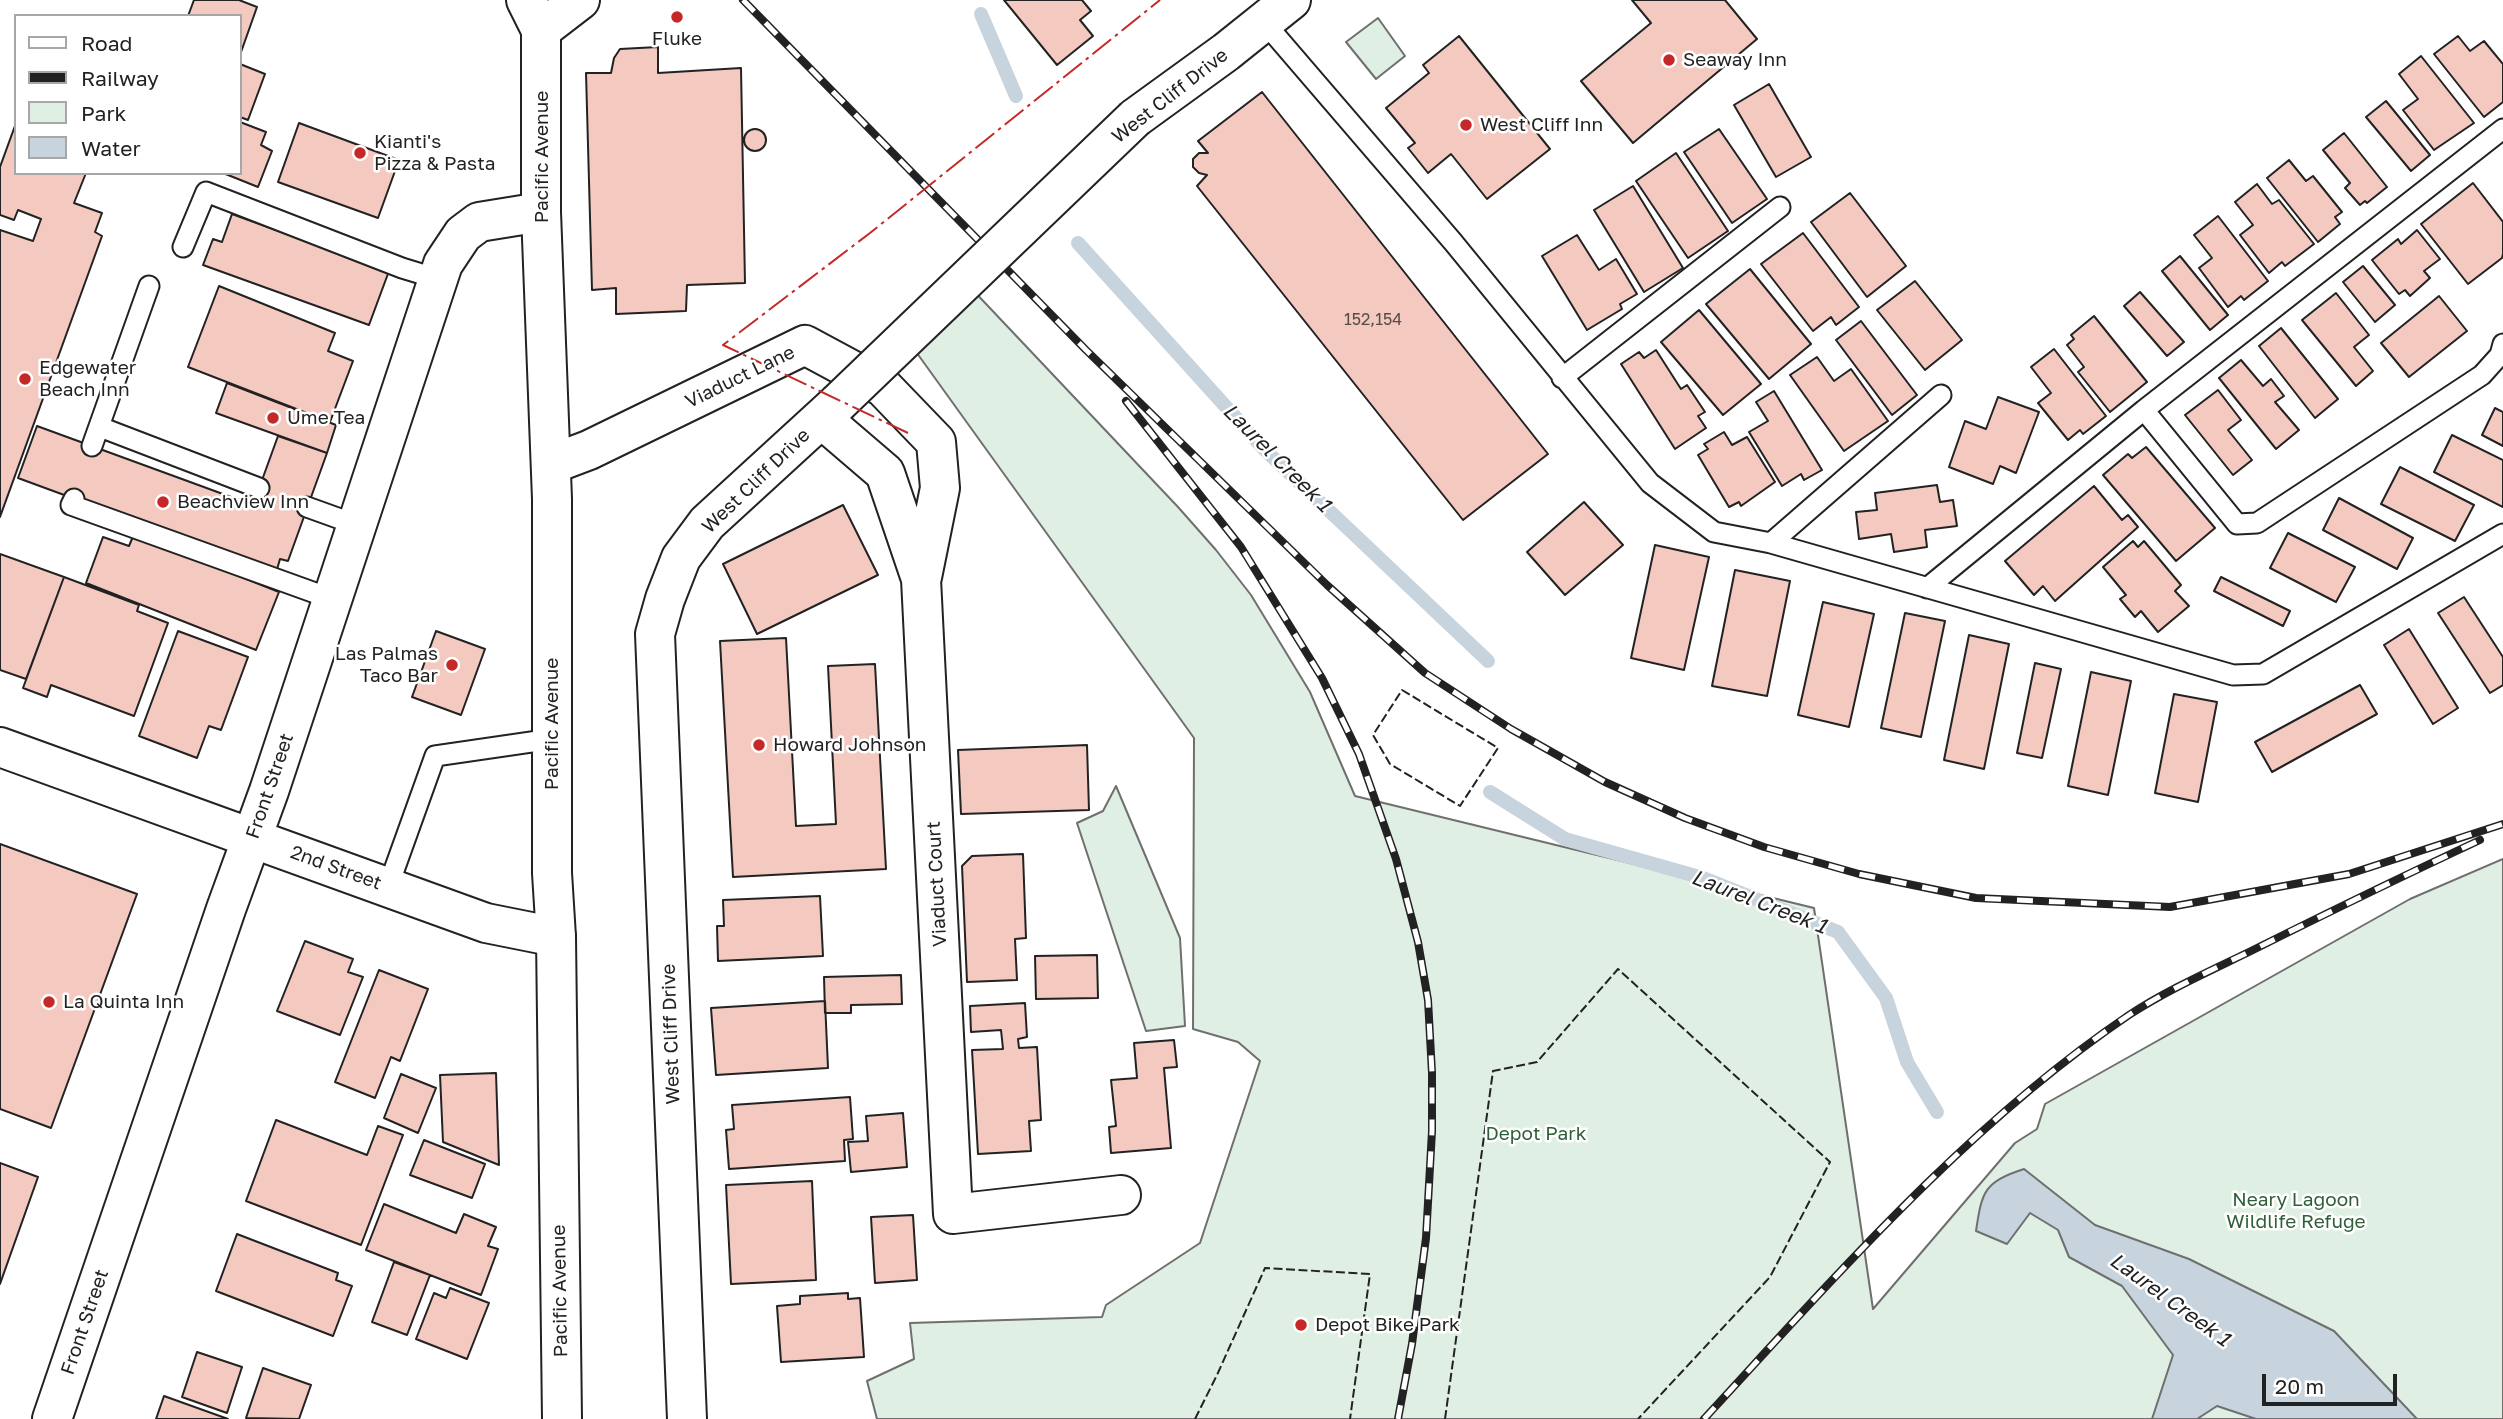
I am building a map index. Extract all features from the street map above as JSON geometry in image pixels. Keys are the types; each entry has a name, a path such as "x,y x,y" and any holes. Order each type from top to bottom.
{"street":[{"path":"542,10 580,0"},
{"name":"West Cliff Drive","path":"687,1419 655,634 681,558 708,523 830,411 1135,118 1272,7"},
{"name":"Pacific Avenue","path":"542,10 541,212 552,464 552,873 556,937 562,1419"},
{"name":"Front Street","path":"52,1419 253,837 443,264 463,234 478,222 541,212"},
{"name":"Viaduct Lane","path":"552,464 589,450 805,345 883,387 936,442 940,488 921,579"},
{"name":"Viaduct Court","path":"830,411 885,473 921,579 953,1214 1121,1195"},
{"name":"2nd Street","path":"0,747 497,927 556,937"}],"lane":[{"path":"1272,7 1453,242 1650,483 1714,532 1771,543 2233,675 2263,674 2503,534"},
{"path":"1927,588 2144,410 2503,129"},
{"path":"183,247 206,192 402,268 438,279"},
{"path":"1562,378 1780,208"},
{"path":"92,446 149,286"},
{"path":"2144,410 2236,524 2257,523 2482,375 2500,355 2503,344"},
{"path":"1771,543 1941,395"},
{"path":"100,427 259,488"},
{"path":"72,502 332,599"},
{"path":"307,507 357,525"},
{"path":"388,887 435,756 552,739"}],"green space":[{"path":"1378,18 1405,56 1376,79 1346,42"},
{"name":"Depot Park","path":"970,287 1178,507 1251,595 1310,692 1355,796 1814,908 1873,1309 2015,1143 2037,1129 2045,1104 2410,899 2503,859 2503,1419 877,1419 867,1381 914,1359 910,1323 1102,1317 1106,1305 1200,1243 1260,1061 1238,1042 1193,1029 1194,738 914,349"},
{"path":"1116,786 1180,938 1185,1026 1146,1031 1077,823 1103,811"}],"water":[{"path":"2024,1169 2095,1225 2189,1259 2334,1331 2417,1419 2256,1419 2217,1406 2197,1419 2152,1419 2173,1355 2122,1286 2069,1257 2058,1230 2030,1213 2007,1244 1976,1231 1980,1206 1987,1190 2000,1179"}],"building":[{"path":"194,0 239,0 257,7 242,49 242,14 189,14"},
{"path":"1004,0 1082,0 1091,11 1080,20 1093,36 1057,65"},
{"name":"Seaway Inn","path":"1632,0 1725,0 1757,39 1633,143 1581,81 1651,23"},
{"name":"West Cliff Inn","path":"1459,36 1550,149 1487,199 1451,154 1428,173 1408,148 1415,143 1386,108 1429,73 1423,65"},
{"path":"2458,36 2470,51 2484,41 2503,64 2503,102 2484,117 2434,54"},
{"path":"658,47 658,73 741,68 745,283 687,285 686,311 616,314 616,288 592,290 586,73 611,73 614,58 620,49"},
{"path":"2421,56 2474,123 2434,150 2403,110 2418,99 2399,74"},
{"path":"242,65 265,74 248,120 242,118"},
{"path":"1769,84 1811,157 1776,177 1734,105"},
{"path":"1262,92 1548,454 1463,520 1197,186 1207,175 1199,173 1193,167 1193,159 1199,153 1208,153 1198,141"},
{"path":"2386,101 2430,155 2411,171 2366,117"},
{"path":"242,123 266,132 261,145 272,151 258,187 228,175 242,175"},
{"path":"299,123 399,160 378,218 278,182"},
{"name":"Edgewater Beach Inn","path":"14,128 14,175 85,175 74,203 102,213 95,232 102,236 0,517 0,230 33,241 41,219 18,210 14,220 0,215 0,167"},
{"path":"755,129 763,132 766,140 763,148 755,151 747,148 744,140 747,132"},
{"path":"1719,129 1767,199 1732,223 1684,152"},
{"path":"2344,133 2387,187 2367,203 2365,201 2360,205 2345,188 2350,183 2323,150"},
{"path":"1676,153 1728,231 1688,258 1636,181"},
{"path":"2289,160 2306,181 2313,176 2342,212 2335,217 2340,224 2318,242 2267,178"},
{"path":"2473,183 2503,222 2503,254 2502,258 2468,284 2421,224"},
{"path":"2257,184 2272,204 2279,200 2314,244 2285,266 2282,262 2269,273 2240,235 2253,225 2235,202"},
{"path":"1633,186 1683,268 1644,292 1594,210"},
{"path":"1850,193 1906,266 1867,297 1811,222"},
{"path":"232,214 389,271 369,325 203,265 213,239 222,242"},
{"path":"2218,216 2268,281 2244,300 2241,296 2228,307 2199,268 2212,258 2194,235"},
{"path":"2417,230 2440,259 2424,271 2430,278 2410,296 2405,290 2399,294 2372,260 2398,239 2401,244"},
{"path":"1803,233 1859,307 1836,325 1831,317 1813,331 1761,264"},
{"path":"1577,235 1599,270 1616,259 1637,294 1620,304 1622,309 1587,330 1542,256"},
{"path":"2180,256 2228,315 2210,330 2162,271"},
{"path":"2363,266 2395,305 2375,322 2343,282"},
{"path":"1750,269 1811,344 1769,379 1706,304"},
{"path":"1915,281 1962,340 1925,370 1877,310"},
{"path":"219,286 335,333 328,351 353,361 330,422 188,367"},
{"path":"2140,292 2184,342 2167,356 2124,306"},
{"path":"2336,293 2369,335 2354,347 2373,371 2356,386 2302,320"},
{"path":"2439,296 2467,331 2409,377 2381,343"},
{"path":"1699,310 1761,384 1723,415 1661,342"},
{"path":"2094,316 2147,382 2110,412 2078,372 2084,367 2067,345 2074,339 2071,335"},
{"path":"1861,321 1917,395 1892,415 1836,340"},
{"path":"2281,328 2338,399 2315,418 2259,346"},
{"path":"2054,349 2106,416 2083,434 2080,430 2068,440 2038,403 2051,393 2031,367"},
{"path":"1656,350 1681,389 1687,385 1705,412 1698,416 1706,428 1675,449 1621,364 1639,352 1644,358"},
{"path":"1817,357 1834,381 1851,369 1888,421 1844,451 1790,375"},
{"path":"2241,360 2263,386 2271,379 2284,396 2275,402 2299,430 2276,449 2219,378"},
{"name":"Ume Tea","path":"227,383 336,425 327,453 216,413"},
{"path":"2218,390 2241,420 2228,430 2252,460 2233,475 2185,415"},
{"path":"1774,391 1822,470 1804,480 1801,474 1782,486 1749,432 1768,421 1756,402"},
{"path":"1998,397 2039,412 2016,473 2000,466 1993,484 1949,467 1965,421 1986,429"},
{"path":"2495,408 2503,412 2503,446 2482,435"},
{"name":"Beachview Inn","path":"37,426 253,505 278,436 327,453 288,561 280,559 276,573 18,478"},
{"path":"1724,432 1732,445 1747,437 1775,482 1741,506 1739,502 1729,507 1698,455 1708,449 1704,444"},
{"path":"2452,435 2503,460 2503,507 2434,472"},
{"path":"2146,447 2215,528 2176,561 2103,475 2128,454 2132,458"},
{"path":"2400,467 2474,505 2455,541 2381,504"},
{"path":"1937,485 1940,502 1953,500 1957,526 1925,530 1927,547 1894,552 1891,534 1859,539 1856,512 1877,510 1875,493"},
{"path":"2094,486 2122,520 2128,515 2138,527 2055,601 2043,586 2034,595 2005,561"},
{"path":"2339,498 2413,538 2397,569 2323,530"},
{"path":"1584,502 1623,545 1565,595 1527,552"},
{"path":"843,505 878,575 757,634 723,564"},
{"path":"2288,533 2355,567 2336,602 2270,568"},
{"path":"134,534 279,592 256,650 86,583 103,537 129,546"},
{"path":"2133,541 2138,547 2144,541 2181,585 2175,591 2189,606 2158,632 2141,611 2135,617 2120,599 2126,595 2103,567"},
{"path":"1655,545 1709,557 1684,670 1631,658"},
{"path":"0,554 64,577 26,679 0,670"},
{"path":"1735,570 1790,581 1767,696 1712,686"},
{"path":"64,577 139,605 137,611 168,623 134,716 51,685 47,697 23,688"},
{"path":"2221,577 2290,611 2283,626 2214,591"},
{"path":"2464,597 2503,657 2503,685 2490,693 2438,613"},
{"path":"1823,602 1874,614 1849,727 1798,715"},
{"path":"1905,613 1945,621 1921,737 1881,728"},
{"path":"2409,629 2458,708 2433,724 2384,645"},
{"path":"178,631 248,657 221,730 209,726 197,758 139,736"},
{"name":"Las Palmas Taco Bar","path":"436,631 485,649 461,715 412,697"},
{"path":"1969,635 2009,644 1984,769 1944,760"},
{"name":"Howard Johnson","path":"786,638 796,826 836,824 828,666 875,664 886,869 733,877 720,641"},
{"path":"2035,663 2061,669 2042,758 2017,753"},
{"path":"2091,672 2131,681 2108,795 2068,786"},
{"path":"2360,685 2377,714 2272,772 2255,742"},
{"path":"2174,694 2217,702 2198,802 2155,793"},
{"path":"1087,745 1089,810 961,814 958,750"},
{"name":"La Quinta Inn","path":"0,844 137,894 51,1128 0,1109"},
{"path":"1023,854 1026,938 1015,939 1017,980 967,982 962,866 972,856"},
{"path":"820,896 823,956 718,961 717,926 724,926 723,900"},
{"path":"305,941 353,959 348,972 363,977 340,1035 277,1011"},
{"path":"1097,955 1098,998 1036,999 1035,956"},
{"path":"379,970 428,989 400,1061 391,1057 375,1098 335,1082"},
{"path":"901,975 902,1004 851,1005 851,1013 825,1013 824,977"},
{"path":"825,1001 828,1068 716,1075 711,1008"},
{"path":"1025,1003 1027,1037 1018,1039 1019,1048 1037,1047 1041,1120 1029,1121 1031,1151 978,1154 972,1050 1003,1049 1001,1030 971,1032 970,1006"},
{"path":"1174,1040 1177,1067 1164,1068 1171,1148 1111,1153 1109,1127 1116,1126 1111,1080 1137,1078 1134,1043"},
{"path":"496,1073 499,1165 443,1142 440,1075"},
{"path":"401,1074 436,1088 418,1133 384,1118"},
{"path":"850,1097 853,1139 844,1140 845,1161 729,1169 726,1130 734,1129 732,1105"},
{"path":"903,1113 907,1167 851,1172 848,1142 868,1141 866,1116"},
{"path":"276,1120 367,1155 378,1126 403,1135 361,1245 246,1201"},
{"path":"424,1140 485,1164 472,1198 410,1175"},
{"path":"0,1163 38,1177 0,1284"},
{"path":"812,1181 816,1280 731,1284 726,1185"},
{"path":"384,1204 456,1233 464,1214 496,1227 488,1246 498,1249 481,1295 366,1250"},
{"path":"913,1215 917,1280 875,1283 871,1217"},
{"path":"237,1234 338,1273 336,1280 352,1286 333,1336 216,1291"},
{"path":"394,1262 430,1275 407,1335 372,1322"},
{"path":"450,1288 489,1303 467,1359 416,1339 434,1293 446,1298"},
{"path":"848,1293 848,1299 860,1298 864,1357 781,1362 777,1306 800,1304 800,1296"},
{"path":"197,1352 242,1367 227,1413 182,1397"},
{"path":"263,1368 311,1385 299,1419 246,1418"},
{"path":"164,1396 228,1419 156,1419"}],"waterway":[{"name":"Laurel Creek 1","path":"981,14 1016,96"},
{"name":"Laurel Creek 1","path":"1078,243 1265,450 1488,661"},
{"name":"Laurel Creek 1","path":"1490,792 1565,839 1703,878 1838,932 1886,998 1907,1062 1937,1112"}],"railway":[{"path":"743,0 1086,350 1327,585 1425,673 1511,729 1605,782 1685,818 1764,847 1859,874 1976,898 2170,907 2349,874 2503,824"},
{"path":"1126,401 1241,547 1322,678 1359,754 1396,859 1418,942 1428,1000 1432,1073 1432,1131 1426,1238 1412,1344 1398,1419"},
{"path":"1704,1419 1905,1205 1958,1153 2070,1058 2129,1015 2173,989 2480,840"}],"fence":[{"path":"1402,690 1498,748 1460,806 1390,764 1373,735 1402,690"},
{"path":"1445,1419 1493,1071 1537,1062 1618,969 1830,1162 1770,1277 1638,1419"},
{"path":"1195,1419 1265,1268 1370,1274 1350,1419"}],"power":[{"path":"908,433 723,345 870,233 1160,0"}],"place":[{"name":"Fluke","path":"677,17"},
{"name":"Seaway Inn","path":"1669,60"},
{"name":"West Cliff Inn","path":"1466,125"},
{"name":"Kianti's Pizza & Pasta","path":"360,153"},
{"name":"Edgewater Beach Inn","path":"25,379"},
{"name":"Ume Tea","path":"273,418"},
{"name":"Beachview Inn","path":"163,502"},
{"name":"Las Palmas Taco Bar","path":"452,665"},
{"name":"Howard Johnson","path":"759,745"},
{"name":"La Quinta Inn","path":"49,1002"},
{"name":"Depot Bike Park","path":"1301,1325"}],"park label":[{"name":"Neary Lagoon Wildlife Refuge","path":"2296,1211"}]}
